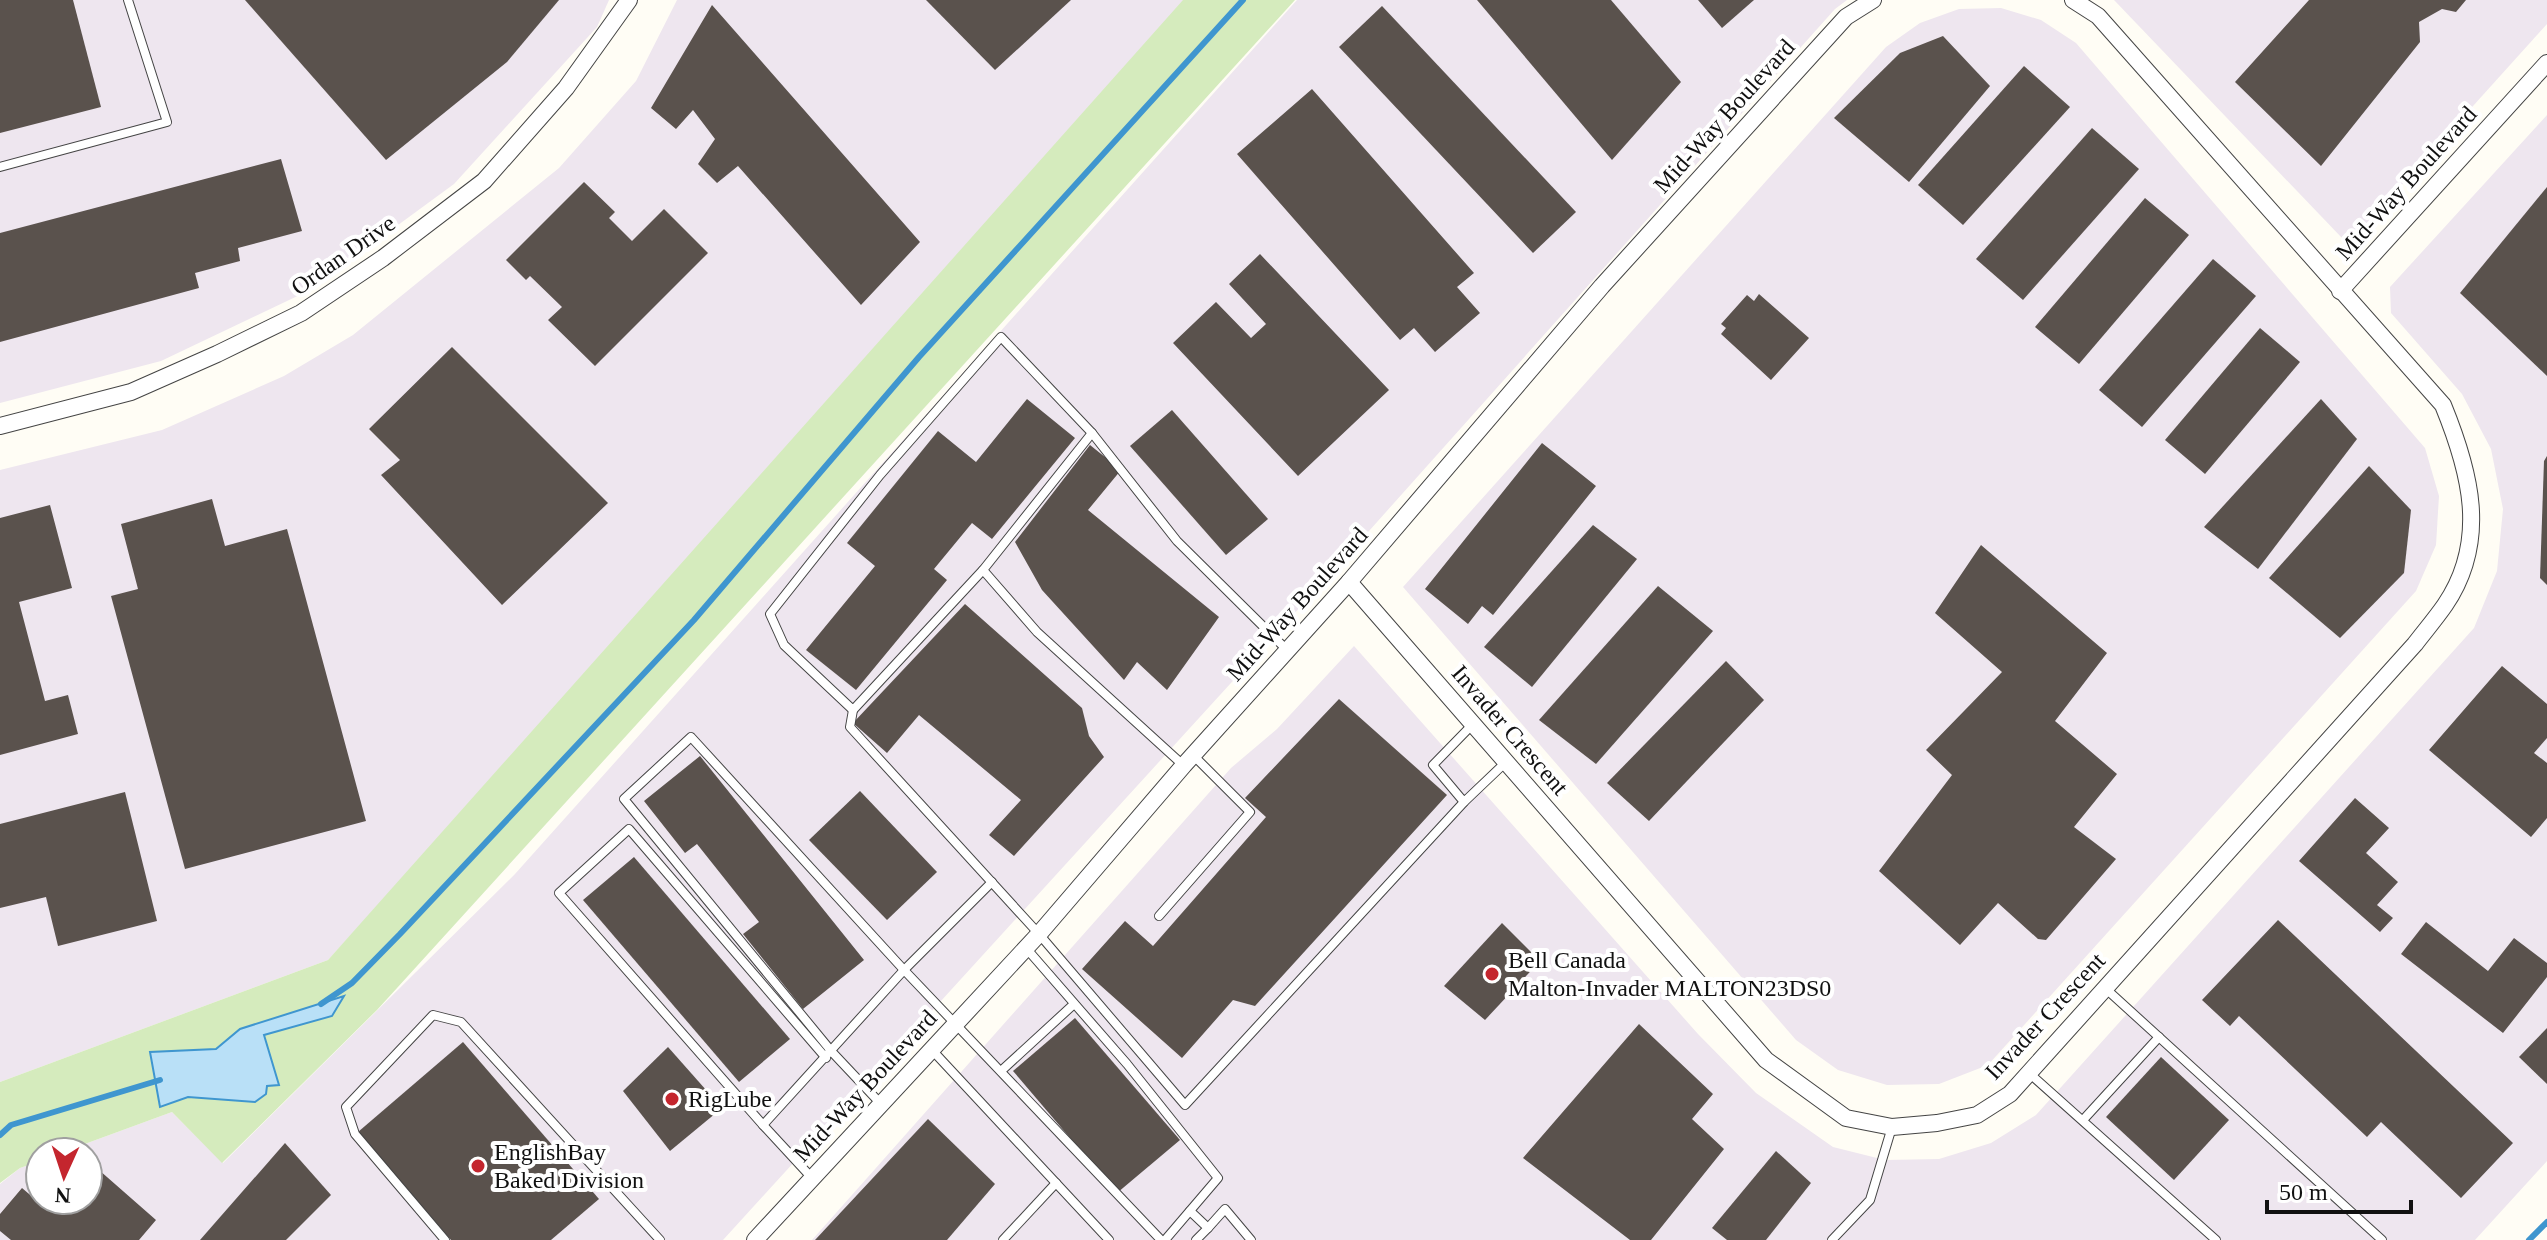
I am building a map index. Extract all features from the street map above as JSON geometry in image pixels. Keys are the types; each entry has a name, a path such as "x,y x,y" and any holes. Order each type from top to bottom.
{"street":[{"name":"Ordan Drive","path":"0,426 131,392 301,313 383,258 484,181 566,88 629,0"},
{"name":"Mid-Way Boulevard","path":"755,1240 1039,934 1188,760 1349,582 1602,286 1846,17 1873,0"},
{"name":"Mid-Way Boulevard","path":"2073,0 2098,16 2340,291 2547,63"},
{"name":"Invader Crescent","path":"1349,582 1766,1060 1846,1118 1892,1127 1977,1115 2010,1094 2415,644 2447,602 2463,566 2472,529 2469,482 2458,441 2443,405 2340,291"}],"lane":[{"path":"0,167 167,122 128,0"},
{"path":"853,710 784,645 770,614 890,463 1001,337 1092,433 1177,541 1288,650"},
{"path":"1092,433 983,570 853,710 850,727 1039,934 1185,1105 1464,802 1506,762"},
{"path":"983,570 1037,632 1250,812 1159,916"},
{"path":"1464,802 1433,765 1473,724"},
{"path":"829,1055 624,799 691,737 904,970 1163,1240 1218,1178 1026,948"},
{"path":"812,1178 559,893 629,829 829,1055 881,1104"},
{"path":"763,1125 904,970 992,882"},
{"path":"2105,988 2382,1240"},
{"path":"1001,1071 1074,1004"},
{"path":"445,1240 355,1134 346,1107 433,1015 461,1022 660,1240"},
{"path":"2083,1120 2159,1037"},
{"path":"932,1049 1109,1240"},
{"path":"2029,1073 2216,1240"},
{"path":"1832,1240 1870,1200 1892,1127"},
{"path":"1003,1240 1056,1183"},
{"path":"1196,1240 1225,1209 1251,1240"},
{"path":"1190,1211 1208,1228"}],"shaded area":[{"path":"0,0 609,0 597,27 454,184 308,291 161,361 0,403"},
{"path":"677,0 1190,0 988,237 328,960 0,1082 0,470 162,430 284,376 353,335 559,168 636,81"},
{"path":"1297,0 1847,0 1835,9 1344,559 723,1240 0,1240 0,1184 20,1168 24,1167 24,1216 104,1216 104,1137 172,1112 223,1163 515,874"},
{"path":"2114,0 2547,0 2547,24 2354,238 2342,238"},
{"path":"2001,8 2041,20 2076,43 2425,448 2439,496 2436,545 2416,591 1988,1065 1939,1084 1887,1085 1838,1070 1796,1040 1403,587 1886,47 1920,23 1959,9"},
{"path":"2547,115 2547,1161 2475,1240 812,1240 1231,768 1277,729 1354,646 1698,1034 1756,1093 1833,1147 1885,1160 1939,1159 1991,1143 2036,1115 2474,628 2497,571 2503,509 2491,449 2462,394 2391,313 2390,287"}],"green space":[{"path":"1183,0 1295,0 377,1010 222,1163 172,1112 104,1137 24,1136 24,1167 0,1183 0,1082 328,960"}],"water":[{"path":"344,996 332,1016 264,1035 279,1085 267,1086 266,1094 255,1102 188,1097 160,1107 150,1052 216,1049 240,1029"}],"building":[{"path":"0,0 73,0 101,107 0,133"},
{"path":"245,0 559,0 507,62 386,160"},
{"path":"926,0 1071,0 995,70"},
{"path":"1477,0 1611,0 1681,82 1612,160"},
{"path":"1698,0 1754,0 1722,28"},
{"path":"2309,0 2466,0 2456,12 2442,9 2419,22 2420,42 2321,166 2235,82"},
{"path":"712,5 920,242 861,305 738,166 717,183 698,164 715,139 693,110 676,129 651,108"},
{"path":"1382,6 1576,212 1533,253 1339,47"},
{"path":"1943,36 1990,86 1909,182 1834,118 1900,53"},
{"path":"2024,66 2070,107 1963,225 1918,185"},
{"path":"1312,89 1474,273 1457,287 1480,313 1435,352 1414,328 1400,340 1237,154"},
{"path":"2092,128 2139,169 2023,300 1976,259"},
{"path":"281,159 302,231 238,248 240,261 195,273 199,288 0,342 0,233"},
{"path":"584,182 615,212 609,218 632,241 664,209 708,253 595,366 548,320 562,307 530,276 526,280 506,260"},
{"path":"2547,187 2547,376 2460,293"},
{"path":"2145,198 2189,235 2079,364 2035,327"},
{"path":"1260,254 1389,390 1298,476 1173,343 1216,302 1251,338 1266,324 1229,284"},
{"path":"2213,259 2256,296 2142,427 2099,390"},
{"path":"1759,294 1809,338 1771,380 1721,334 1726,328 1721,324 1747,295 1754,301"},
{"path":"2260,328 2300,362 2205,474 2165,440"},
{"path":"452,347 608,503 502,605 381,475 400,460 369,429"},
{"path":"1027,399 1075,438 992,539 972,523 934,569 947,580 856,690 806,650 875,566 847,543 938,431 976,462"},
{"path":"2321,399 2357,439 2258,569 2204,527"},
{"path":"1172,410 1268,519 1226,555 1130,446"},
{"path":"1542,443 1596,486 1493,615 1482,606 1468,624 1425,589"},
{"path":"1090,445 1121,470 1088,510 1219,617 1167,690 1137,662 1124,680 1042,590 1015,542"},
{"path":"2547,456 2547,585 2540,578 2544,461"},
{"path":"2369,466 2411,510 2404,573 2340,638 2269,578"},
{"path":"212,499 225,546 287,529 366,821 185,869 111,596 138,589 121,524"},
{"path":"50,505 72,588 19,602 45,701 68,695 78,734 0,755 0,518"},
{"path":"1593,525 1637,559 1532,687 1484,647"},
{"path":"1981,545 2107,653 2055,721 2117,774 2074,827 2116,859 2046,940 2038,939 1998,903 1960,945 1879,871 1952,775 1926,750 2002,672 1935,613"},
{"path":"1658,586 1713,631 1596,764 1539,720"},
{"path":"965,604 1082,708 1089,736 1104,757 1014,856 989,835 1021,800 919,715 887,753 853,723"},
{"path":"1726,661 1764,700 1649,821 1607,783"},
{"path":"2502,666 2547,704 2547,738 2534,753 2547,763 2547,818 2531,837 2429,750"},
{"path":"1339,699 1447,795 1255,1006 1233,1000 1182,1058 1082,969 1125,921 1153,946 1266,817 1245,798"},
{"path":"700,756 864,960 803,1009 743,934 759,922 697,844 685,853 644,801"},
{"path":"860,791 937,872 887,920 809,840"},
{"path":"125,792 157,921 58,946 46,897 0,908 0,824"},
{"path":"2355,798 2389,828 2366,853 2398,882 2377,905 2393,918 2380,932 2299,861"},
{"path":"634,857 790,1039 739,1082 583,900"},
{"path":"2278,920 2513,1143 2461,1198 2381,1122 2367,1137 2239,1016 2230,1026 2202,1000"},
{"path":"2426,922 2488,971 2514,938 2547,963 2547,977 2503,1033 2401,954"},
{"name":"Bell Canada Malton-Invader MALTON23DS0","path":"1502,923 1540,961 1485,1020 1444,986"},
{"path":"1075,1018 1180,1140 1117,1193 1013,1071"},
{"path":"1639,1024 1713,1094 1692,1119 1724,1149 1651,1240 1630,1240 1523,1158"},
{"path":"2547,1028 2547,1084 2519,1057"},
{"name":"EnglishBay Baked Division","path":"463,1042 599,1199 551,1240 451,1240 358,1132"},
{"name":"RigLube","path":"668,1047 722,1108 670,1151 623,1091"},
{"path":"2161,1057 2229,1120 2174,1180 2106,1117"},
{"path":"928,1119 995,1184 947,1240 815,1240"},
{"path":"285,1143 331,1195 286,1240 200,1240"},
{"path":"1776,1151 1811,1183 1766,1240 1727,1240 1712,1228"},
{"path":"104,1174 156,1220 139,1240 11,1240 0,1231 0,1214 22,1188 24,1216 104,1216"}],"waterway":[{"path":"321,1004 352,983 400,934 694,620 919,357 1243,0"},
{"path":"0,1135 11,1125 160,1080"},
{"path":"2529,1240 2547,1222"}],"place":[{"name":"Bell Canada Malton-Invader MALTON23DS0","path":"1492,974"},
{"name":"RigLube","path":"672,1099"},
{"name":"EnglishBay Baked Division","path":"478,1166"}]}
